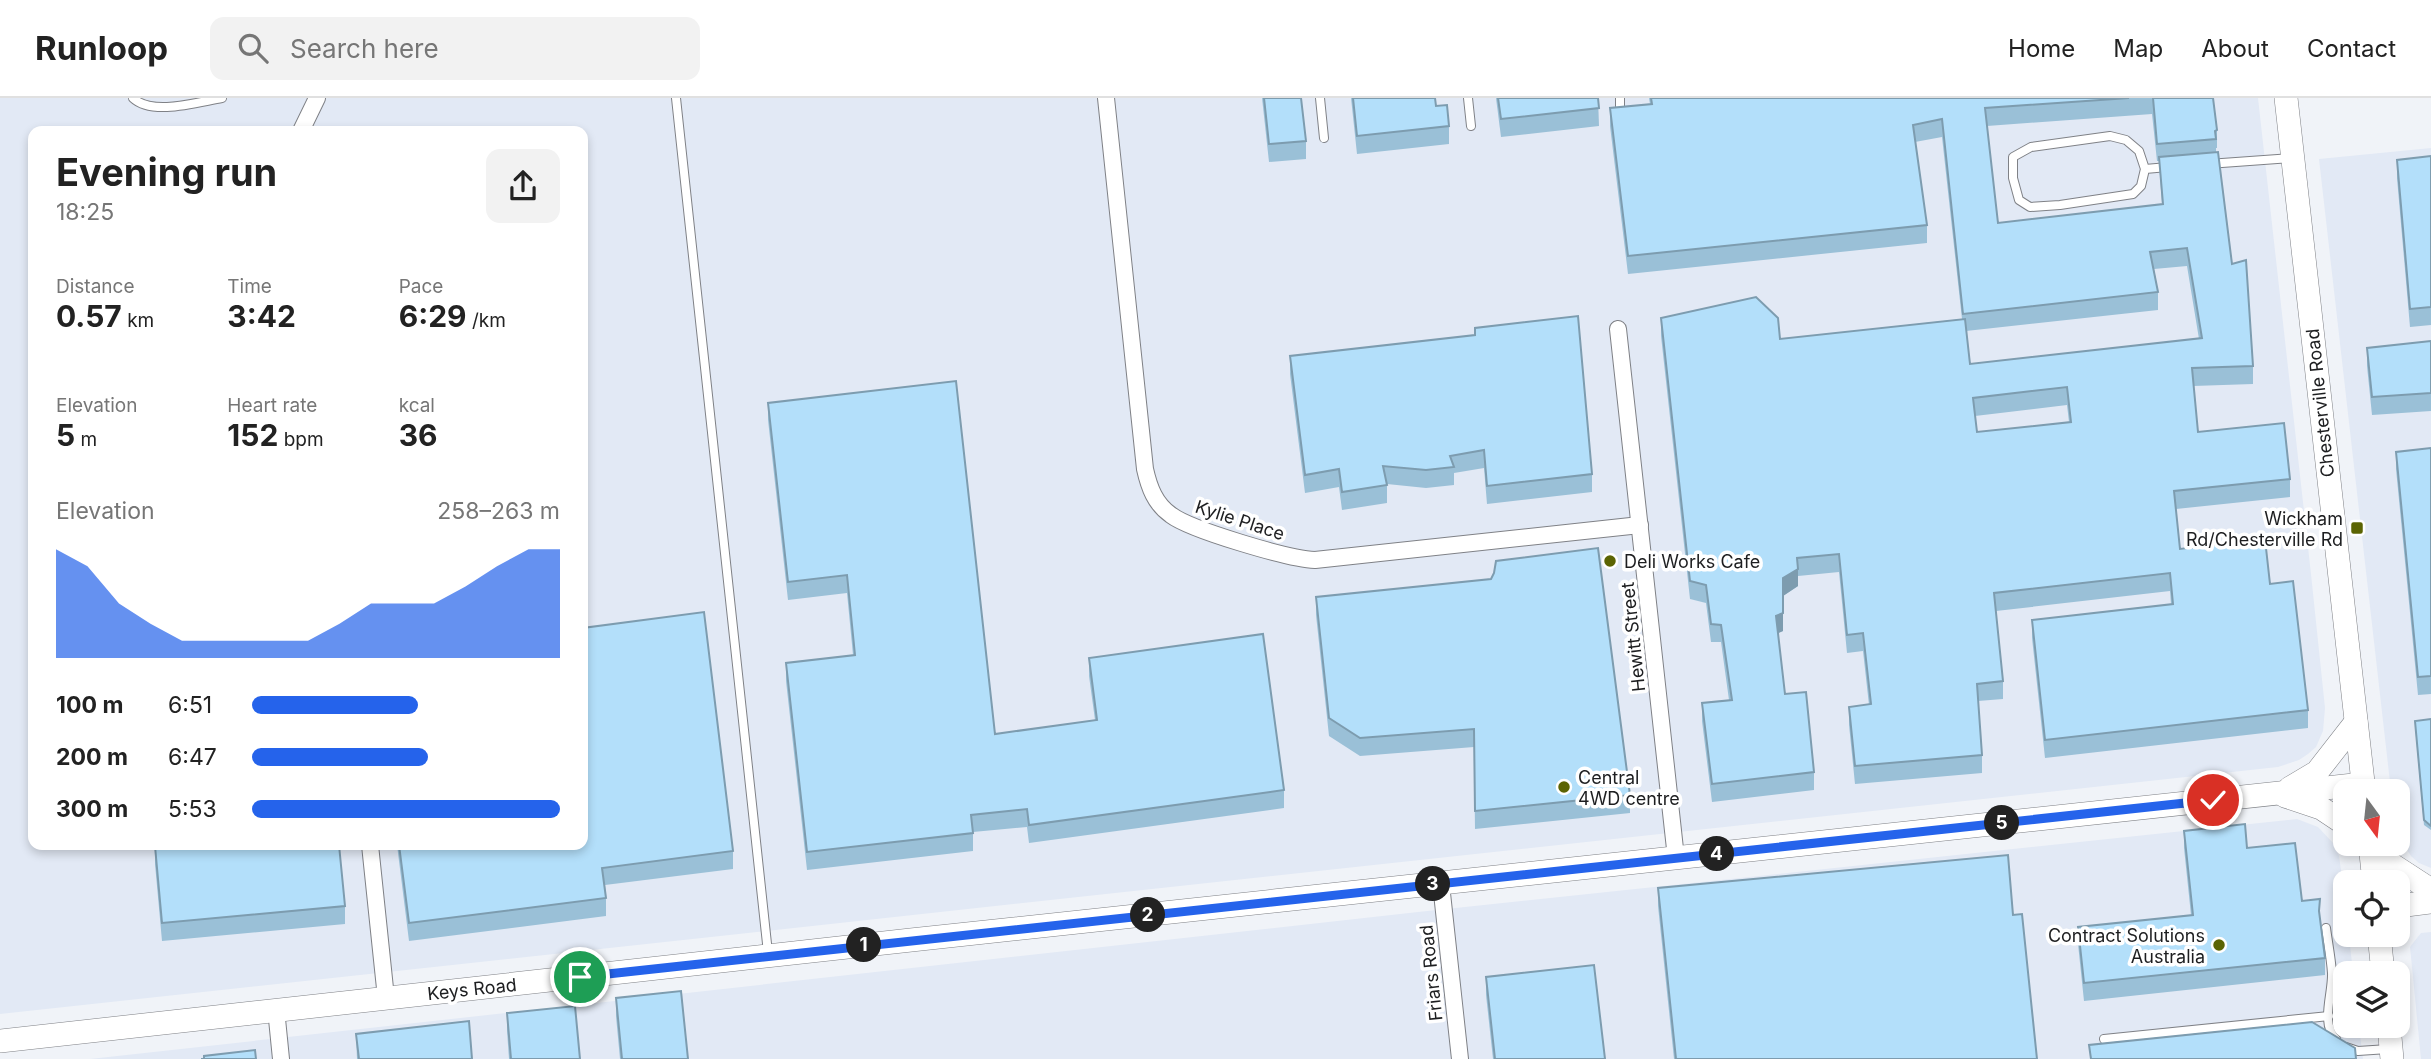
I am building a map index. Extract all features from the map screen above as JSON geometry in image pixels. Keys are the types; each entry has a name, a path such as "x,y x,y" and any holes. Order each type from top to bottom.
{"street":[{"name":"Kylie Place","path":"1106,98 1145,469 1150,489 1169,514 1185,523 1289,556 1315,560 1640,525"},
{"name":"Chesterville Road","path":"2286,98 2363,779"},
{"path":"302,126 313,99"},
{"name":"Hewitt Street","path":"1618,329 1676,858"},
{"path":"2279,793 2301,783 2316,772 2356,722"},
{"name":"Keys Road","path":"0,1041 2279,793 2333,790"},
{"path":"2279,793 2322,808 2333,816"},
{"path":"371,850 386,998"},
{"path":"2384,856 2431,890"},
{"name":"Friars Road","path":"1441,884 1460,1059"},
{"path":"2410,905 2431,902"},
{"path":"276,1009 281,1059"}],"lane":[{"path":"133,98 139,104 161,107 222,98"},
{"path":"676,98 769,956"},
{"path":"1320,98 1324,138"},
{"path":"1468,98 1471,125"},
{"path":"2110,136 2126,140 2139,151 2145,169 2141,186 2133,194 2060,205 2030,207 2019,200 2012,178 2013,157 2031,147 2110,136"},
{"path":"2194,165 2293,158"},
{"path":"2145,169 2182,166"},
{"path":"2326,928 2332,974 2329,1016 2331,1034 2348,1048 2392,1054"},
{"path":"2104,1039 2329,1016"}],"shaded area":[{"path":"0,98 2258,98 2325,708 2323,731 2316,747 2299,760 2278,767 0,1014"},
{"path":"2431,148 2431,868 2419,863 2410,854 2410,779 2390,779 2319,159"},
{"path":"2297,819 2318,827 2333,843 2333,856 2339,856 2341,870 2333,870 2333,947 2350,947 2352,961 2333,961 2333,1038 2360,1038 2363,1059 90,1059 1418,912"},
{"path":"2431,932 2431,1059 2421,1059 2410,947 2421,933"}],"building":[{"path":"1264,98 1301,98 1306,141 1269,144"},
{"path":"1353,98 1435,98 1436,106 1447,105 1449,126 1357,136"},
{"path":"1498,98 1598,98 1599,108 1501,119"},
{"path":"1651,98 2129,98 1985,108 1998,223 2163,204 2159,157 2218,152 2232,264 2246,260 2253,366 2192,368 2198,432 2284,423 2290,479 2174,491 2180,549 2265,539 2270,584 2293,581 2308,710 2045,740 2032,620 2173,604 2170,573 1994,593 2003,681 1977,684 1982,755 1855,766 1849,707 1871,704 1863,633 1847,635 1839,554 1797,558 1798,569 1783,578 1783,613 1776,616 1785,694 1806,692 1814,772 1712,784 1702,703 1732,700 1721,625 1711,624 1706,585 1690,581 1661,318 1756,297 1778,318 1780,339 1965,319 1970,364 2202,338 2187,248 2150,252 2158,292 1963,314 1942,119 1913,125 1927,225 1628,256 1610,108 1652,104","holes":["2067,387 2071,422 1977,432 1973,398"]},
{"path":"2153,98 2213,98 2216,139 2157,144"},
{"path":"2431,156 2431,307 2410,309 2397,160"},
{"path":"1578,316 1592,474 1487,486 1484,450 1450,456 1454,467 1426,470 1383,466 1387,485 1342,492 1339,469 1305,475 1290,356 1475,335 1475,328"},
{"path":"2431,341 2431,393 2372,397 2367,348"},
{"path":"956,381 995,734 1097,720 1089,658 1263,634 1284,790 1029,825 1027,809 971,815 973,833 807,852 786,663 855,655 847,575 788,582 768,403"},
{"path":"2431,448 2431,676 2418,677 2396,452"},
{"path":"1598,548 1630,795 1475,811 1474,729 1360,738 1329,718 1316,597 1491,579 1496,561"},
{"path":"704,612 733,851 602,868 606,898 409,923 400,850 588,850 588,627"},
{"path":"2431,719 2431,826 2424,820 2415,721"},
{"path":"2245,824 2247,848 2295,843 2302,901 2320,899 2325,958 2084,983 2078,927 2193,915 2184,831"},
{"path":"155,850 339,850 345,906 162,923"},
{"path":"2008,855 2013,915 2022,914 2037,1059 1676,1059 1658,888"},
{"path":"1594,965 1605,1059 1495,1059 1486,977"},
{"path":"681,991 688,1059 622,1059 616,998"},
{"path":"575,1006 580,1059 511,1059 507,1013"},
{"path":"469,1021 472,1059 359,1059 356,1034"},
{"path":"2312,1022 2333,1035 2333,1038 2338,1038 2355,1048 2356,1059 2091,1059 2089,1045"},
{"path":"255,1050 256,1059 204,1059 204,1056"}],"place":[{"name":"Wickham Rd/Chesterville Rd","path":"2357,528"},
{"name":"Deli Works Cafe","path":"1610,561"},
{"name":"Central 4WD centre","path":"1564,787"},
{"name":"Contract Solutions Australia","path":"2219,945"}],"route":[{"path":"580,977 2213,800"}]}
